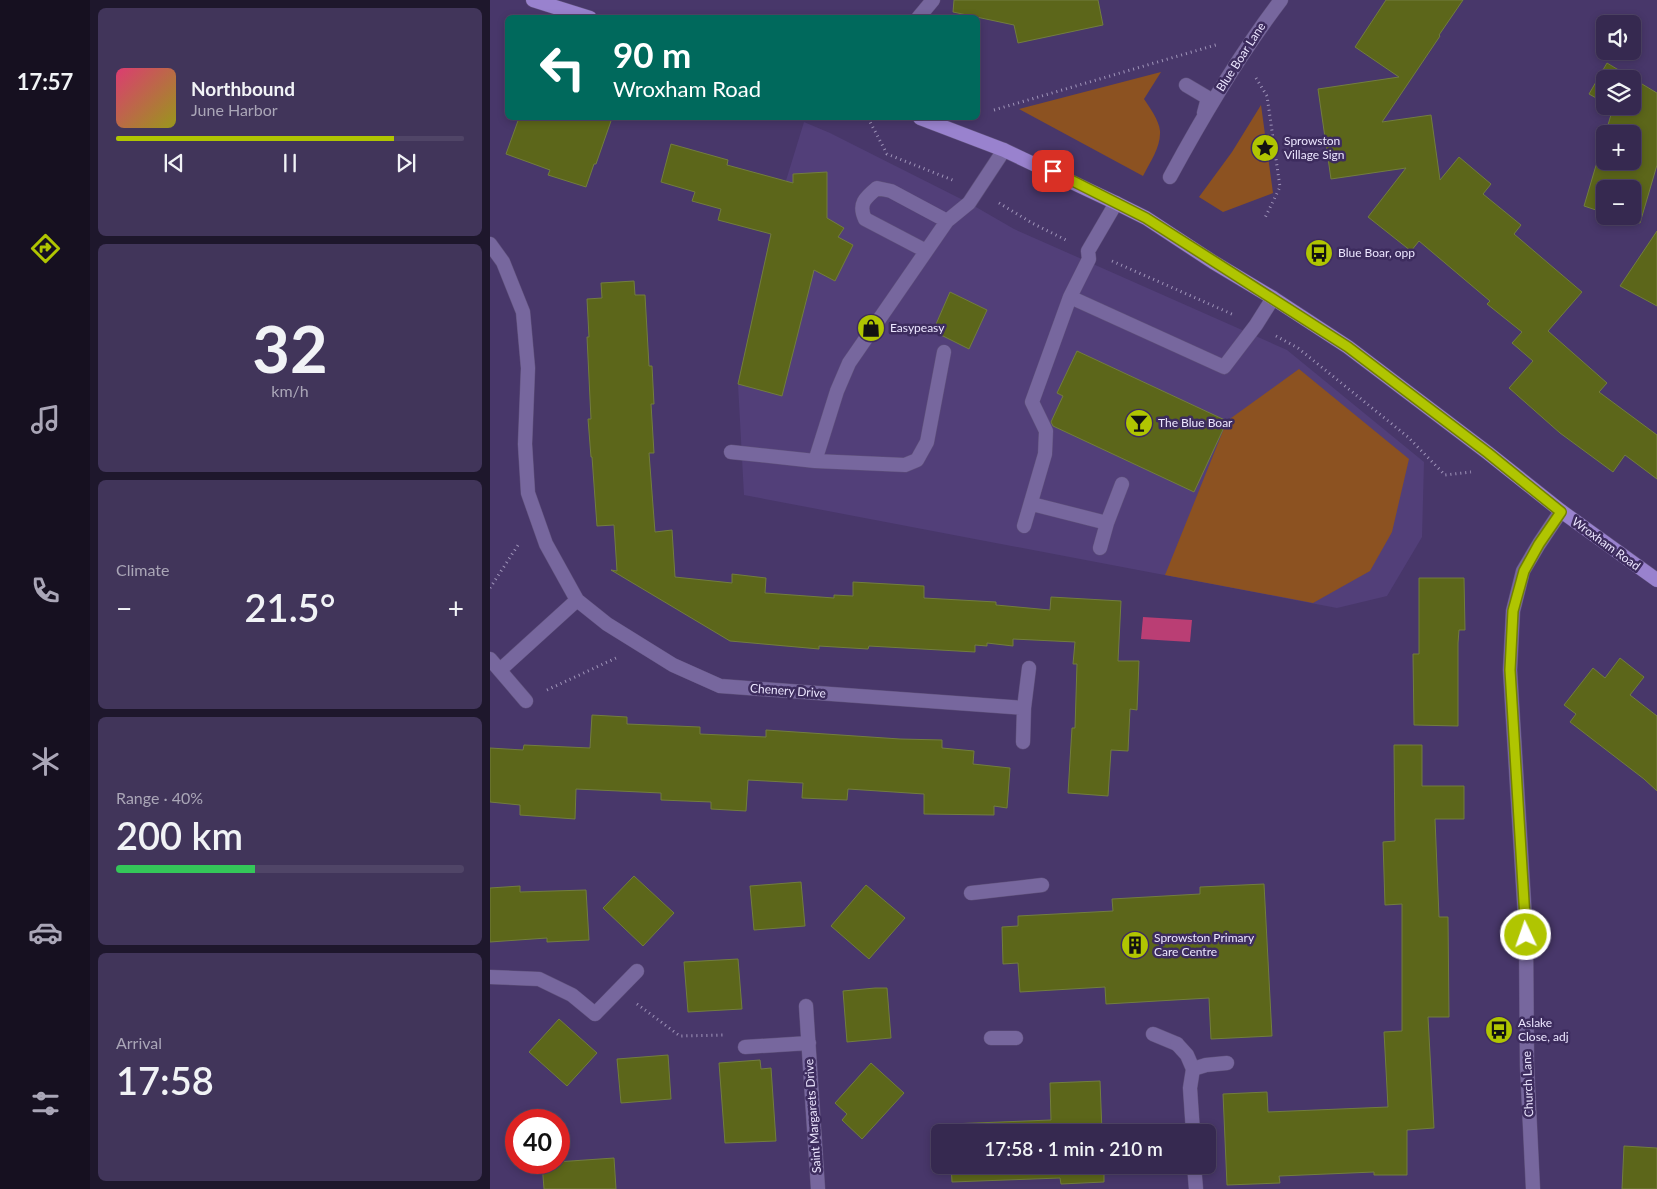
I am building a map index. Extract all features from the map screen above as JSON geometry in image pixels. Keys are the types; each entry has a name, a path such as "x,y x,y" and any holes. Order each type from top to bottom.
{"main road":[{"path":"533,0 580,15"},
{"name":"Wroxham Road","path":"925,120 1004,150 1146,218 1212,262 1273,298 1348,347 1488,453 1561,512 1657,580"}],"street":[{"path":"920,15 933,0"},
{"name":"Blue Boar Lane","path":"1170,177 1203,116 1258,30 1281,0"},
{"name":"Blue Boar Lane","path":"1186,85 1208,98 1203,116"},
{"path":"815,461 837,391 849,363 947,221 969,203 1004,150"},
{"path":"926,251 865,219 861,210 863,202 877,188 891,191 947,221"},
{"path":"1024,526 1032,504 1045,454 1046,431 1032,402 1070,297 1089,259 1088,250 1116,202"},
{"name":"Chenery Drive","path":"490,244 503,262 523,312 528,368 525,444 528,493 546,544 577,600 608,624 673,665 720,686 1024,708"},
{"path":"1070,297 1224,367 1251,332 1273,298"},
{"path":"731,452 815,461 905,465 917,460 926,442 944,352"},
{"path":"1100,548 1107,523 1122,484"},
{"path":"1032,504 1107,523"},
{"name":"Church Lane","path":"1533,1189 1527,1064 1526,935 1510,670 1513,611 1524,571 1539,544 1561,512"},
{"path":"500,670 577,600"},
{"path":"490,659 526,700"},
{"path":"1023,742 1024,708 1029,668"},
{"path":"971,893 1042,886"},
{"path":"490,977 539,979 572,995 595,1014 637,971"},
{"name":"Saint Margarets Drive","path":"806,1006 818,1189"},
{"path":"1154,1034 1177,1044 1187,1055 1193,1068 1190,1088 1192,1124"},
{"path":"991,1038 1016,1038"},
{"name":"Saint Margarets Drive","path":"745,1047 809,1043"},
{"path":"1193,1068 1227,1063"},
{"path":"1195,1174 1196,1189"}],"path":[{"path":"994,110 1220,44 1242,57 1267,96 1280,187 1264,220"},
{"path":"869,120 887,154 977,190"},
{"path":"490,588 537,517"},
{"path":"526,700 642,646"},
{"path":"618,990 680,1036 740,1035 745,1047"}],"shaded area":[{"path":"1161,72 1144,99 1156,118 1160,137 1157,149 1143,176 1019,109"},
{"path":"1261,105 1273,193 1223,212 1199,197 1232,152"},
{"path":"804,122 830,133 969,203 1014,229 1287,350 1424,462 1422,537 1387,596 1337,608 744,495 738,384 773,223"},
{"path":"1299,369 1409,459 1392,532 1370,571 1313,603 1165,575 1227,421"},
{"path":"1143,617 1192,620 1190,642 1141,639"}],"building":[{"path":"954,0 1098,0 1103,25 1018,43 1014,25 980,18 980,15 953,12"},
{"path":"1386,0 1463,0 1382,122 1431,115 1440,180 1459,157 1491,184 1483,194 1521,225 1514,234 1582,292 1548,331 1607,383 1599,392 1657,435 1657,479 1625,455 1613,472 1560,433 1509,388 1533,361 1512,343 1522,332 1487,304 1490,301 1419,241 1411,251 1368,217 1406,168 1331,179 1318,89 1399,77 1355,47"},
{"path":"1607,63 1619,70 1603,70"},
{"path":"1596,82 1596,98 1589,94"},
{"path":"1641,83 1657,93 1657,165 1641,220 1641,180 1596,180 1596,210 1584,206 1596,165 1596,170 1641,170 1641,125 1608,125 1611,115 1641,115"},
{"path":"518,120 611,120 586,187 548,175 550,170 506,154"},
{"path":"671,144 728,160 727,165 793,183 793,174 827,172 827,218 844,228 838,237 853,245 835,281 814,270 782,396 738,384 771,234 718,220 721,209 692,201 695,192 661,182"},
{"path":"1657,231 1657,306 1620,286"},
{"path":"634,281 635,295 645,295 649,366 652,366 654,404 651,404 654,453 649,453 655,532 672,530 675,577 732,583 732,574 766,578 765,593 834,598 834,595 853,596 853,582 924,586 924,598 996,602 996,605 1050,610 1051,597 1121,601 1118,661 1139,661 1137,710 1130,709 1128,751 1111,750 1108,796 1068,793 1072,728 1075,728 1077,664 1073,664 1075,642 1013,639 1013,646 987,643 987,646 975,645 975,652 869,646 868,649 819,646 819,649 730,641 611,570 617,571 614,525 597,526 588,419 591,419 587,299 602,298 601,283"},
{"path":"950,292 987,310 969,349 933,331"},
{"name":"The Blue Boar","path":"1077,351 1227,421 1194,492 1053,426 1051,422 1063,396 1057,393"},
{"path":"1419,578 1464,578 1465,630 1459,630 1458,643 1458,726 1414,725 1413,654 1419,654"},
{"path":"1620,658 1644,677 1630,695 1657,716 1657,791 1570,722 1576,714 1564,705 1593,668 1605,678"},
{"path":"592,715 627,717 627,724 700,727 700,734 766,737 766,730 942,740 942,748 974,751 973,764 1010,768 1007,808 994,806 994,815 924,814 924,794 848,789 847,800 802,798 803,783 748,780 746,811 711,809 711,802 661,800 661,793 576,789 575,819 520,815 520,805 490,802 490,748 523,750 524,745 590,748"},
{"path":"1394,745 1422,745 1422,786 1464,786 1464,819 1435,819 1439,917 1448,917 1449,1017 1428,1017 1434,1128 1407,1130 1407,1175 1374,1175 1374,1172 1279,1176 1280,1183 1227,1185 1223,1094 1267,1092 1268,1112 1388,1107 1384,1032 1402,1031 1402,904 1385,905 1383,842 1395,841"},
{"path":"634,876 674,913 643,946 603,908"},
{"path":"801,882 805,926 754,930 750,886"},
{"name":"Sprowston Primary Care Centre","path":"1264,884 1272,1036 1211,1039 1209,998 1106,1004 1105,987 1020,992 1018,963 1003,964 1002,927 1018,926 1018,916 1113,911 1112,899 1200,894 1200,887"},
{"path":"866,885 905,918 869,959 831,926"},
{"path":"520,886 520,892 586,890 589,940 547,942 547,938 490,942 490,888"},
{"path":"738,959 742,1009 688,1012 684,962"},
{"path":"887,988 891,1038 847,1042 843,991"},
{"path":"559,1019 597,1053 567,1086 529,1052"},
{"path":"668,1055 671,1099 621,1103 617,1059"},
{"path":"760,1060 761,1069 771,1068 776,1141 725,1143 719,1063"},
{"path":"871,1063 904,1093 862,1139 842,1120 847,1114 835,1103"},
{"path":"1100,1081 1102,1124 950,1124 1051,1120 1050,1083"},
{"path":"1624,1146 1657,1148 1657,1189 1622,1189"},
{"path":"614,1158 616,1189 544,1189 543,1174 570,1174 570,1161"},
{"path":"952,1174 1104,1174 1104,1182 1061,1184 1060,1178 952,1182"}],"place":[{"name":"Sprowston Village Sign","path":"1265,148"},
{"name":"Blue Boar, opp","path":"1319,253"},
{"name":"Easypeasy","path":"871,328"},
{"name":"The Blue Boar","path":"1139,423"},
{"name":"Sprowston Primary Care Centre","path":"1135,945"},
{"name":"Aslake Close, adj","path":"1499,1030"}],"route":[{"path":"1053,171 1146,218 1212,262 1273,298 1348,347 1488,453 1561,512 1539,544 1524,571 1513,611 1510,670 1526,935"}]}
